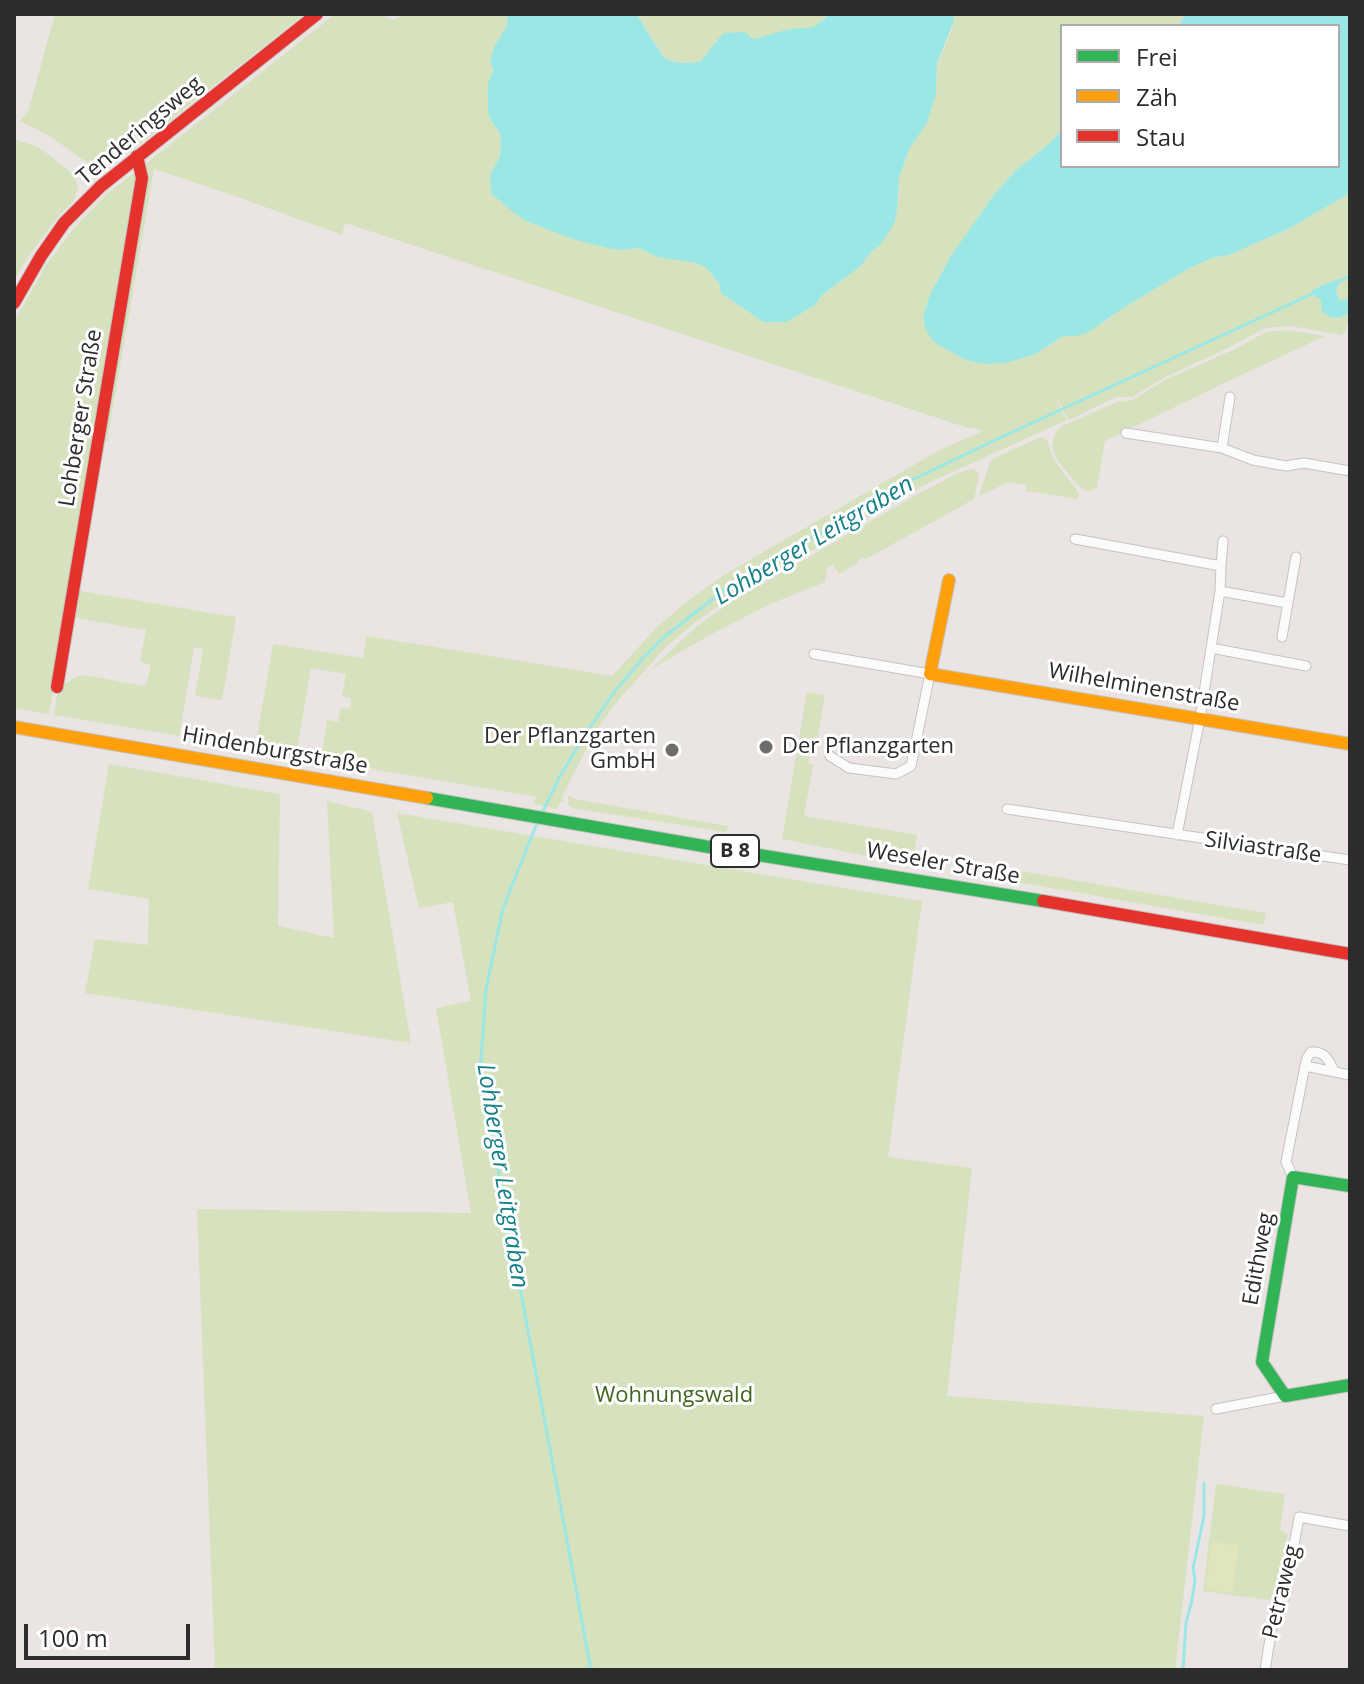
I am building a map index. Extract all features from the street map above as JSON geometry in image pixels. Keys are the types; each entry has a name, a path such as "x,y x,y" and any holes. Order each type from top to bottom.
{"street":[{"name":"Tenderingsweg","path":"14,303 64,223 101,186 317,14"},
{"name":"Lohberger Straße","path":"57,687 142,178 137,156"},
{"path":"1222,448 1230,397"},
{"path":"1126,433 1222,448 1253,460 1286,466 1304,463 1350,471"},
{"path":"1075,539 1221,566"},
{"name":"Silviastraße","path":"1177,835 1220,591 1223,541"},
{"path":"1282,637 1296,557"},
{"path":"830,756 849,768 896,774 911,766 949,580"},
{"path":"1220,591 1287,603"},
{"path":"1211,648 1306,666"},
{"name":"Wilhelminenstraße","path":"814,654 1350,744"},
{"name":"Hindenburgstraße","path":"14,727 530,815"},
{"name":"Silviastraße","path":"1007,809 1350,860"},
{"name":"Weseler Straße","path":"530,815 1350,954"},
{"path":"1335,1072 1324,1054 1311,1052 1307,1058 1286,1162 1293,1177 1350,1186"},
{"path":"1305,1066 1350,1075"},
{"name":"Edithweg","path":"1285,1396 1262,1362 1293,1177"},
{"path":"1216,1409 1350,1385"},
{"name":"Petraweg","path":"1265,1670 1275,1608 1285,1597 1299,1517 1350,1526"}],"green space":[{"path":"55,14 305,14 108,169 86,162 50,136 20,121 28,112"},
{"path":"335,14 384,14 393,20 406,14 508,14 508,26 494,48 491,78 491,121 500,133 501,143 500,156 490,175 499,201 526,221 621,250 639,248 657,257 705,267 735,303 763,322 816,304 822,295 861,266 881,244 897,211 899,178 909,149 927,123 936,93 937,64 952,29 953,14 1185,14 1180,24 1060,24 1060,132 1015,171 993,196 936,282 923,317 966,360 986,364 1005,363 1034,355 1063,336 1075,336 1106,321 1188,269 1288,229 1350,193 1350,298 1341,301 1336,290 1341,281 1315,295 1322,302 1322,307 1336,319 1350,313 1345,332 1341,335 1291,326 1265,328 1163,378 1132,397 1116,397 1069,420 1055,397 1067,420 930,482 733,596 665,648 620,698 597,729 564,792 564,802 561,801 557,809 534,804 536,797 321,760 327,720 338,722 341,708 350,709 351,698 342,697 346,674 311,668 296,756 255,749 273,644 363,658 367,636 612,676 657,627 724,575 942,449 983,431 345,223 342,235 154,169 107,442 101,439 147,163"},
{"path":"638,14 829,14 812,29 786,30 753,39 715,41 700,62 687,63 666,59"},
{"path":"14,139 38,147 52,157 74,175 78,187 73,202 60,214 14,280"},
{"path":"134,173 139,175 139,182 49,714 14,708 14,322 46,265 75,227 107,194"},
{"path":"1286,330 1325,336 1105,441 1097,488 1088,491 1080,487 1056,456 1052,445 1060,427 1117,402 1133,400 1165,380 1266,332"},
{"path":"1041,437 1048,441 1056,462 1079,493 1078,499 1026,491 1027,485 1009,482 979,496 994,458"},
{"path":"972,469 979,473 974,499 866,559 860,558 858,563 839,574 833,564 827,568 825,582 770,604 651,669 697,626 734,600 913,497"},
{"path":"75,590 236,617 222,700 195,696 203,649 194,647 179,736 54,715 58,688 78,676 146,686 151,665 140,662 146,630 71,617"},
{"path":"807,692 825,695 817,741 812,741 808,764 813,765 804,816 917,835 912,865 782,839"},
{"path":"109,764 280,794 278,926 334,938 327,801 372,812 411,1043 85,993 95,939 148,945 149,899 88,889"},
{"path":"568,795 574,799 728,826 726,832 572,808 568,805"},
{"name":"Wohnungswald","path":"397,813 922,901 888,1157 972,1168 947,1396 1204,1416 1175,1670 215,1670 197,1209 471,1213 436,1008 471,1001 453,902 419,908"},
{"path":"1002,868 1266,913 1263,925 999,879"},
{"path":"1216,1484 1285,1494 1280,1529 1288,1534 1279,1591 1268,1600 1203,1591"},
{"path":"1211,1542 1238,1545 1233,1593 1206,1590"}],"water":[{"path":"508,14 637,14 664,57 683,63 700,62 724,33 745,32 753,39 813,27 829,14 953,14 954,21 937,63 936,93 927,123 909,149 899,178 894,224 861,266 822,295 816,304 787,322 763,322 721,293 719,283 705,267 657,257 639,248 621,250 573,239 526,221 491,193 490,175 500,156 501,143 500,133 488,112 488,84 493,70 490,62 494,47 507,26"},
{"path":"1185,14 1350,14 1350,193 1288,229 1188,269 1087,333 1063,336 1034,355 1005,363 986,364 966,360 935,343 926,331 923,317 930,294 951,256 993,196 1015,171 1060,132 1060,168 1340,168 1340,24 1180,24"},
{"path":"1341,280 1336,290 1339,299 1350,298 1350,313 1335,318 1322,311 1321,300 1311,294 1312,290"}],"waterway":[{"name":"Lohberger Leitgraben","path":"1339,281 1350,276"},
{"name":"Lohberger Leitgraben","path":"542,813 559,778 615,691 665,636 727,588 914,479 1314,293"},
{"name":"Lohberger Leitgraben","path":"537,823 503,908 486,989 480,1072 591,1670"},
{"path":"1183,1670 1186,1623 1195,1580 1193,1568 1204,1516 1204,1483"}],"traffic: fast":[{"path":"427,798 1043,901"},
{"path":"1350,1186 1293,1177 1262,1362 1285,1396 1350,1385"}],"traffic: slow":[{"path":"949,580 930,674 1350,744"},
{"path":"14,727 427,798"}],"traffic: jam":[{"path":"14,303 64,223 101,186 317,14"},
{"path":"57,687 142,178 137,156"},
{"path":"1043,901 1350,954"}],"place":[{"name":"Der Pflanzgarten","path":"766,747"},
{"name":"Der Pflanzgarten GmbH","path":"672,750"}]}
